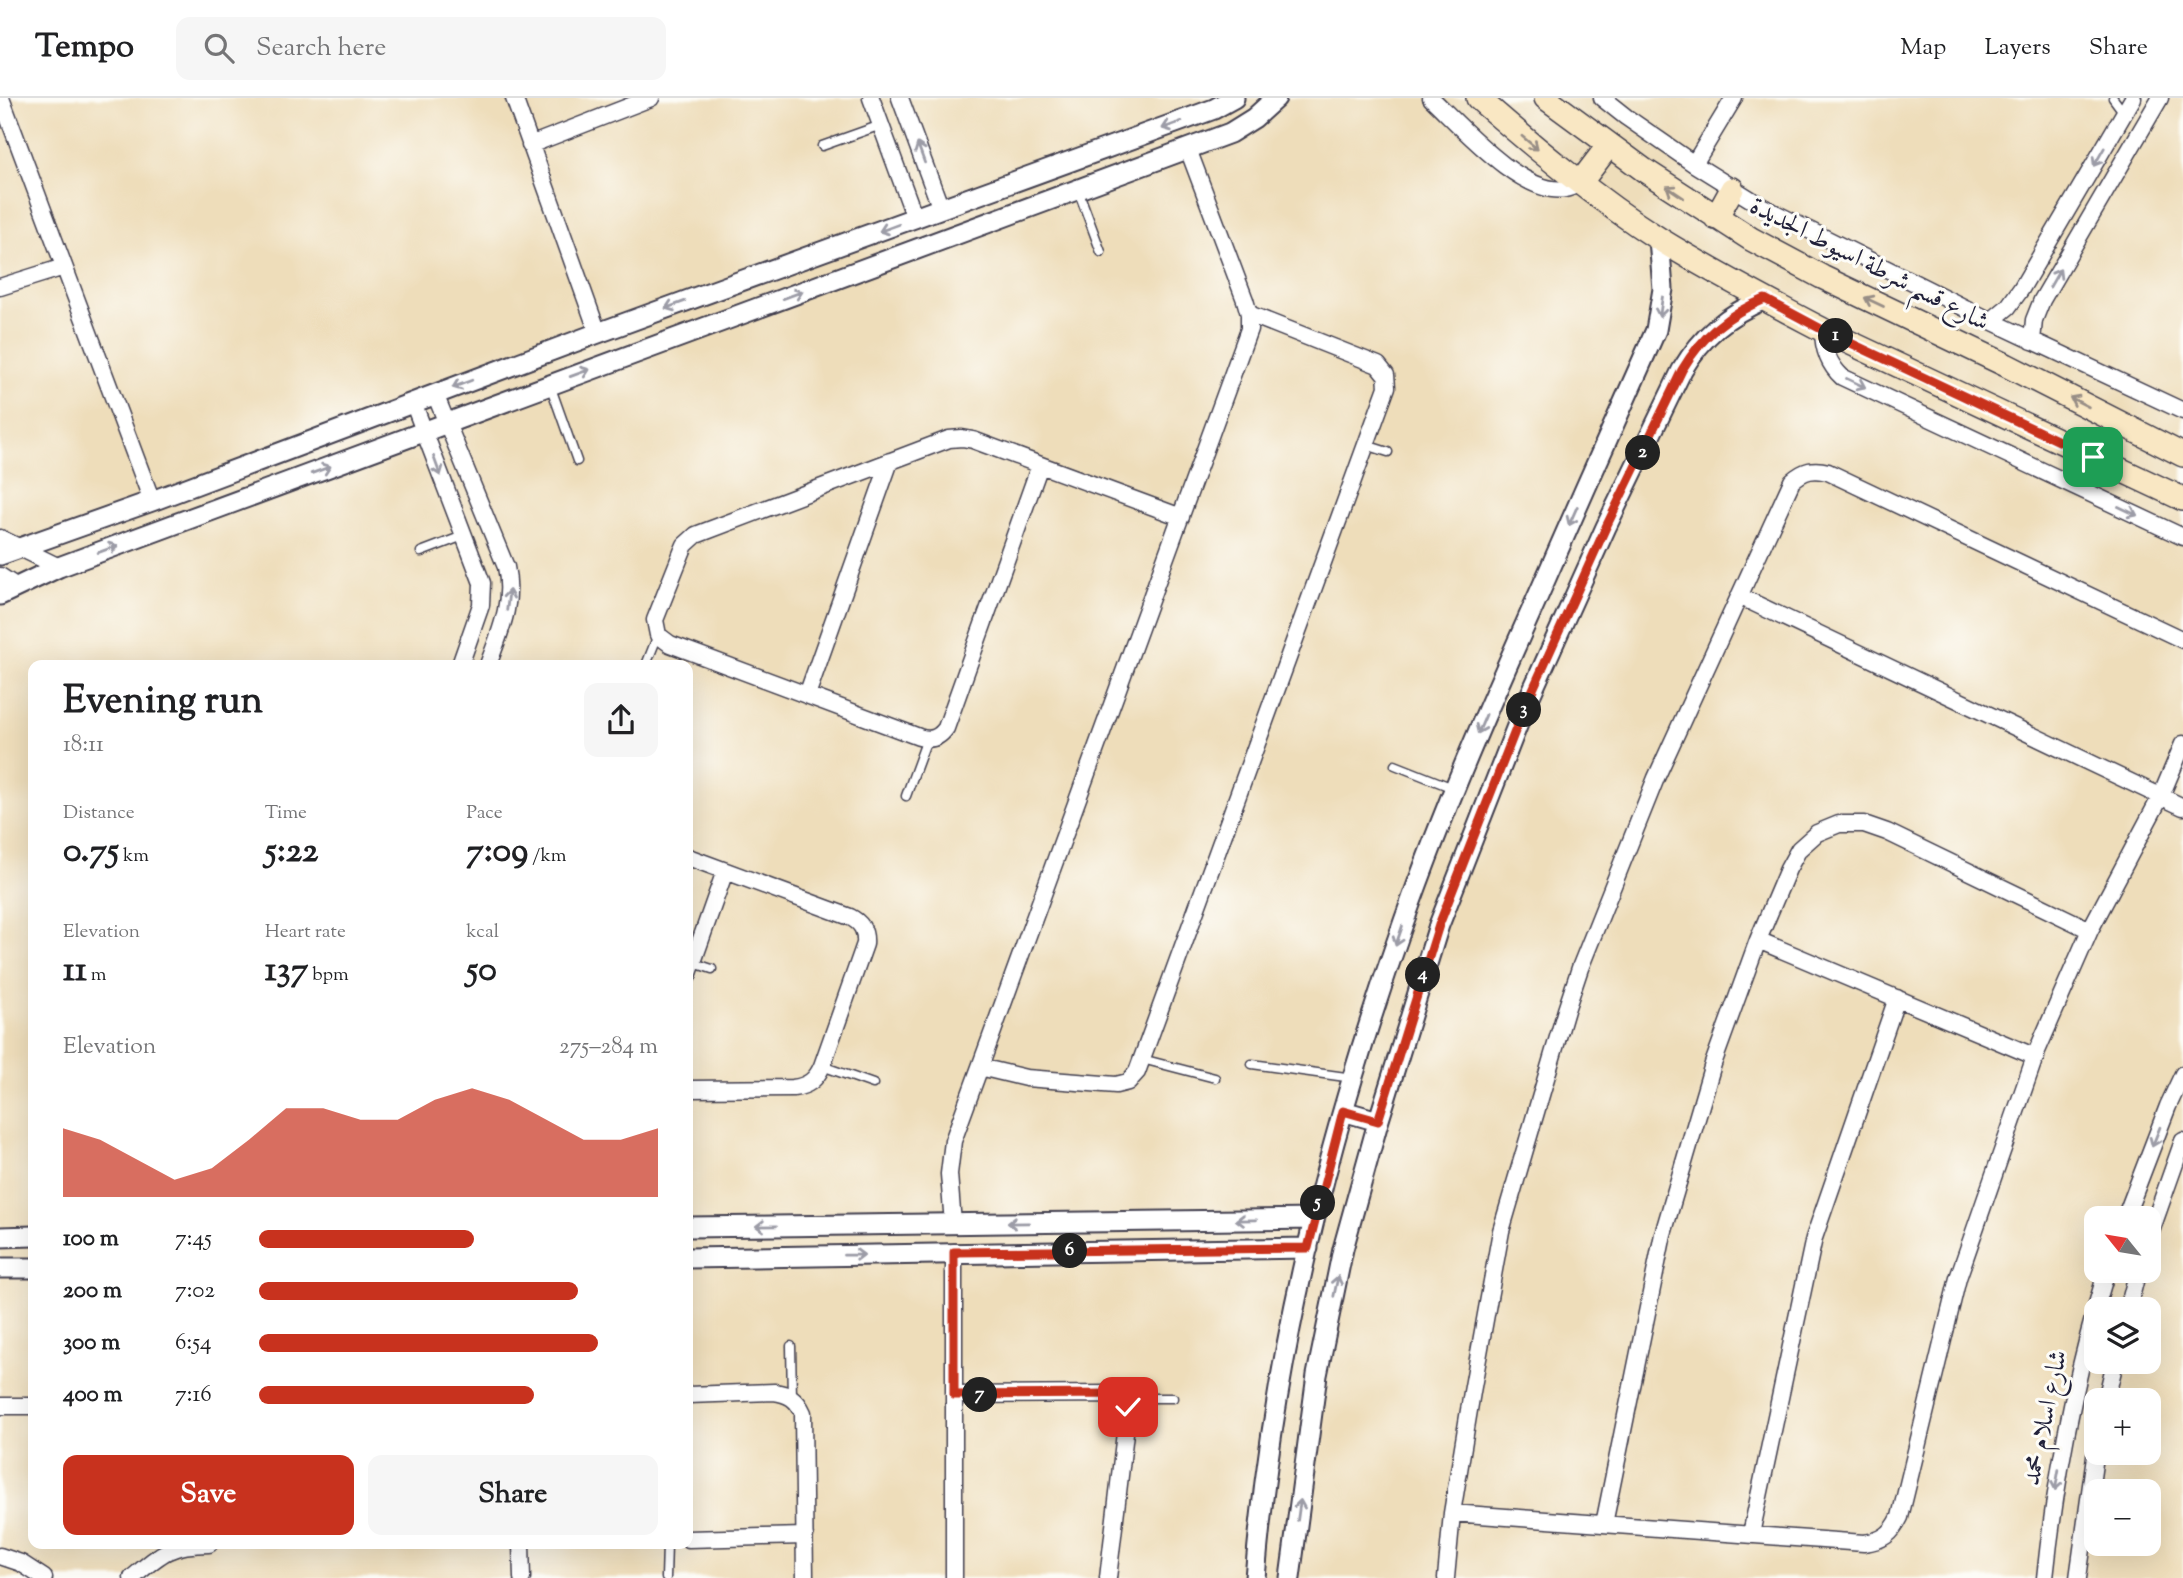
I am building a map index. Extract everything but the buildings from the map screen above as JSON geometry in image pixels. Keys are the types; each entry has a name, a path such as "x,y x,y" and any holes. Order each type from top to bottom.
{"main road":[{"path":"1478,98 1580,183 1659,239 1823,330 2183,499"},
{"name":"شارع قسم شرطة اسيوط الجديدة","path":"1546,98 1716,218 1822,277 2006,365 2183,455"},
{"path":"1580,183 1609,145"},
{"path":"1716,218 1732,189"}],"street":[{"path":"1,98 152,501"},
{"path":"514,98 598,333"},
{"path":"530,145 652,98"},
{"path":"871,98 915,218"},
{"path":"900,98 941,209"},
{"path":"9,552 598,333 1214,109 1234,98"},
{"path":"0,576 9,591 59,567 1188,149 1238,129 1276,98"},
{"path":"1431,98 1490,155 1512,172 1546,188 1564,189 1580,183"},
{"path":"1602,98 1732,189 1794,224 2032,341 2183,411"},
{"path":"1694,164 1734,98"},
{"path":"1991,321 2015,298 2133,98"},
{"path":"2032,341 2034,320 2042,300 2160,98"},
{"path":"953,1224 950,1152 1247,337 1249,314 1188,149"},
{"path":"1053,168 1071,192"},
{"path":"1255,1578 1268,1467 1283,1374 1314,1219 1343,1111 1402,927 1454,789 1656,330 1663,289 1659,239"},
{"path":"0,287 64,267"},
{"path":"1290,1578 1317,1375 1343,1249 1378,1121 1443,915 1521,716 1606,527 1691,355 1724,321 1765,299"},
{"path":"980,1067 1026,1078 1116,1085 1133,1078 1387,387 1386,375 1378,365 1249,314"},
{"path":"1823,330 1823,345 1828,360 1842,377 2183,537"},
{"path":"435,394 509,579 506,615 490,660"},
{"path":"413,402 479,573 481,605 462,660"},
{"path":"1040,465 946,728 941,734 927,739 670,644 658,635 655,620 685,545 696,535 949,439 973,440 1181,517"},
{"path":"807,695 890,461"},
{"path":"1446,1578 1452,1513 1501,1231 1566,1010 1656,778 1792,481 1809,470 1828,472 2183,640"},
{"path":"0,538 9,552 59,567"},
{"path":"1739,596 2183,807"},
{"path":"1452,1513 1864,1543 1875,1542 1895,1528 1900,1517 1958,1278 2036,1057 2090,930 2161,796 2183,744"},
{"path":"1604,1524 1663,1234 1713,1064 1758,940 1799,849 1817,833 1839,824 1864,824 1887,832 2090,930"},
{"path":"693,859 850,917 858,921 866,936 818,1075 803,1086 693,1088"},
{"path":"693,956 725,871"},
{"path":"1758,940 2036,1057"},
{"path":"1751,1534 1814,1238 1897,998"},
{"path":"2129,1206 2183,1074"},
{"path":"1343,1111 1378,1121"},
{"path":"2160,1206 2183,1141"},
{"path":"693,1227 1314,1219"},
{"path":"816,1226 818,1255"},
{"path":"0,1237 28,1236"},
{"path":"693,1258 1308,1248"},
{"path":"954,1252 954,1578"},
{"path":"0,1268 28,1268"},
{"name":"شارع اسلام محمد","path":"2045,1578 2053,1504 2065,1436 2080,1369 2104,1283"},
{"path":"693,1395 774,1392 784,1393 799,1404 803,1413 806,1578"},
{"path":"954,1395 1115,1394 1124,1398 1128,1407 1108,1578"},
{"path":"0,1406 28,1406"},
{"path":"2078,1578 2094,1465"},
{"path":"693,1539 805,1536"},
{"path":"132,1578 155,1558 171,1549"},
{"path":"521,1549 522,1578"},
{"path":"0,1556 21,1563 44,1578"}],"lane":[{"path":"2113,98 2124,114"},
{"path":"822,146 881,125"},
{"path":"1071,192 1101,252"},
{"path":"550,384 577,461"},
{"path":"1366,445 1388,452"},
{"path":"421,552 463,536"},
{"path":"648,660 658,635"},
{"path":"906,796 927,739"},
{"path":"1395,765 1454,789"},
{"path":"693,967 712,968"},
{"path":"1142,1059 1215,1078"},
{"path":"1252,1064 1353,1079"},
{"path":"822,1066 873,1084"},
{"path":"791,1346 792,1398"},
{"path":"1124,1398 1173,1398"},
{"path":"666,1578 667,1549"}],"route":[{"path":"1128,1407 1124,1398 1115,1394 954,1395 954,1252 1308,1248 1343,1111 1378,1121 1439,925 1521,716 1606,527 1682,370 1712,331 1737,312 1765,299 1823,330 2093,457"}]}
